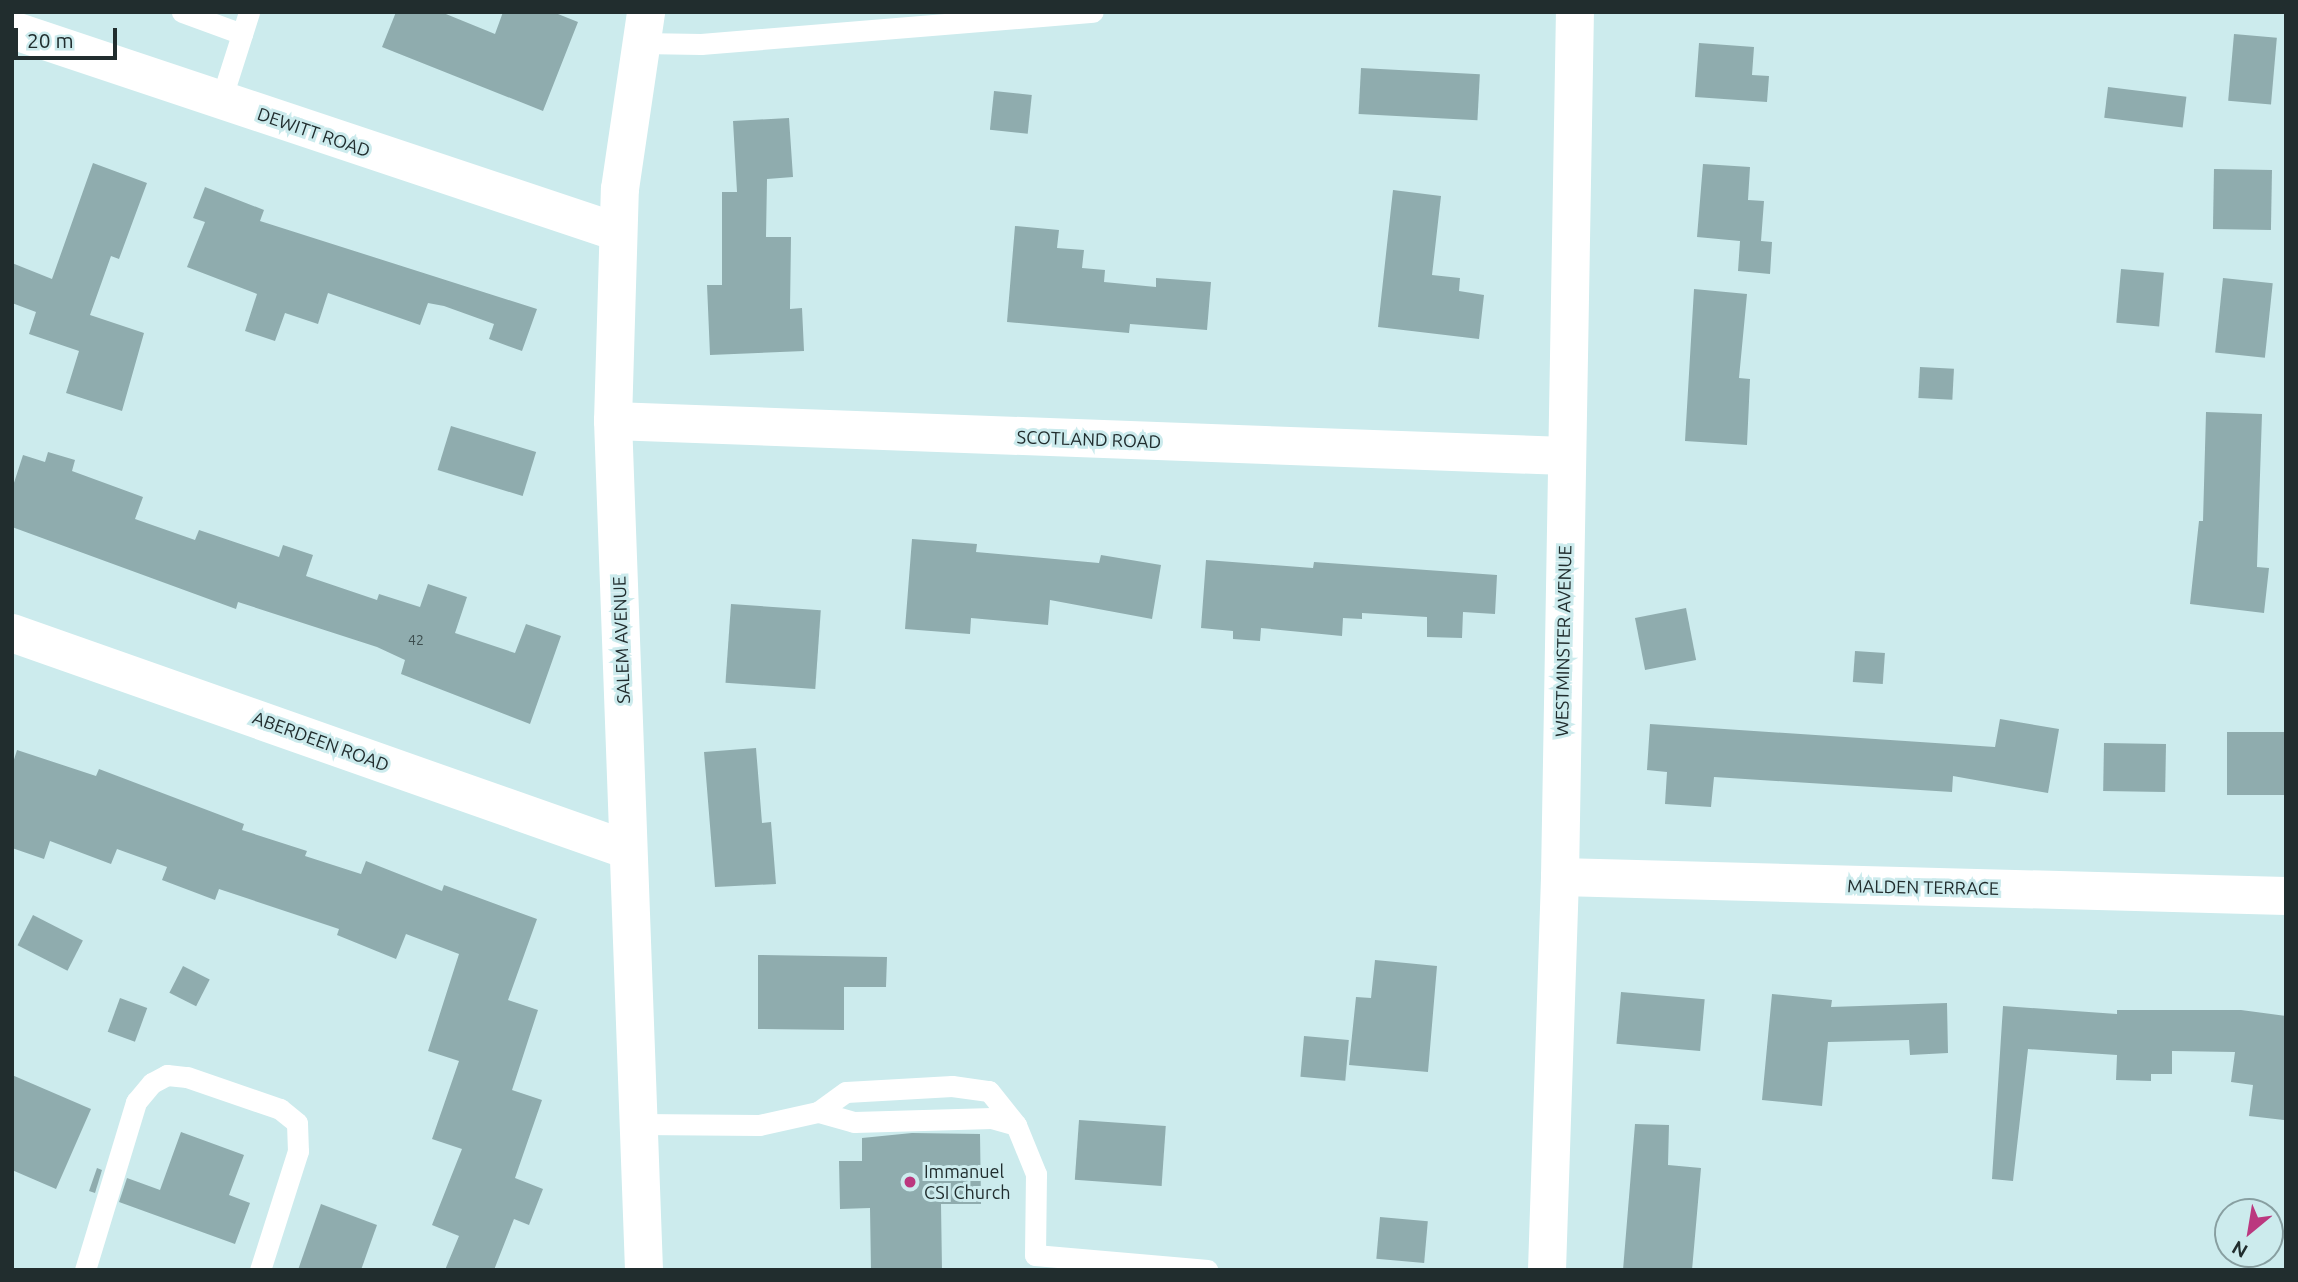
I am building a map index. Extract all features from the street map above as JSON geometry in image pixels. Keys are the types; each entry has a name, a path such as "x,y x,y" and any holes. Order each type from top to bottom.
{"street":[{"name":"WESTMINSTER AVENUE","path":"1547,1270 1560,877 1575,12"},
{"name":"SALEM AVENUE","path":"644,28 617,232 613,421 644,1270"},
{"name":"DEWITT ROAD","path":"12,30 617,232"},
{"name":"SCOTLAND ROAD","path":"613,421 1566,456"},
{"name":"ABERDEEN ROAD","path":"12,634 628,850"},
{"name":"MALDEN TERRACE","path":"1560,877 2286,896"}],"lane":[{"path":"182,12 242,34"},
{"path":"221,100 249,12"},
{"path":"644,28 701,44 1093,12"},
{"path":"85,1270 136,1102 152,1083 167,1075 187,1077 280,1109 297,1123 298,1151 260,1270"},
{"path":"639,1124 759,1125 818,1112 846,1092 952,1086 989,1091 1016,1125 1036,1174 1032,1263 1207,1270"},
{"path":"818,1112 854,1122 992,1118 1016,1125"}],"building":[{"path":"396,12 441,12 495,34 503,12 553,12 578,22 543,111 382,47"},
{"path":"2234,34 2277,38 2271,104 2228,101"},
{"path":"1699,43 1754,47 1752,75 1769,76 1767,102 1695,97"},
{"path":"1361,68 1480,74 1477,120 1359,114"},
{"path":"2108,87 2186,97 2183,127 2104,118"},
{"path":"994,91 1032,95 1028,134 990,130"},
{"path":"789,118 793,177 767,179 766,237 791,237 790,309 802,308 804,351 710,355 707,285 722,285 722,192 737,192 733,121"},
{"path":"93,163 147,183 119,259 111,256 90,315 144,333 122,411 66,393 79,351 29,334 36,312 12,303 12,263 52,279"},
{"path":"1703,164 1750,167 1748,200 1764,201 1761,241 1772,242 1770,274 1738,271 1740,241 1697,237"},
{"path":"2214,169 2272,170 2271,230 2213,229"},
{"path":"205,187 264,210 260,221 537,309 522,351 489,339 494,324 444,306 428,303 420,325 328,293 318,324 285,313 275,341 245,331 257,294 187,267 205,222 193,218"},
{"path":"1393,190 1441,196 1432,275 1460,278 1459,291 1484,295 1479,339 1378,327"},
{"path":"1015,226 1059,230 1057,248 1084,250 1082,268 1105,270 1104,282 1156,287 1156,278 1211,282 1207,330 1130,324 1129,333 1007,322"},
{"path":"2121,269 2164,273 2159,327 2116,323"},
{"path":"2223,278 2273,283 2265,358 2215,353"},
{"path":"1694,289 1747,294 1739,378 1750,379 1747,445 1685,441"},
{"path":"1920,367 1954,369 1952,400 1918,398"},
{"path":"2206,412 2262,414 2257,567 2269,568 2264,613 2190,604 2199,521 2203,521"},
{"path":"451,426 536,452 523,496 438,470"},
{"path":"48,452 75,460 72,471 143,497 135,519 195,540 199,530 279,557 283,545 313,555 306,576 377,600 379,594 420,607 428,584 467,597 455,633 515,653 526,624 561,636 530,724 401,674 405,660 377,647 238,602 236,609 12,527 12,489 23,455 45,462"},
{"path":"912,539 977,544 976,552 1099,563 1101,555 1161,565 1152,619 1050,600 1048,625 971,618 970,634 905,629"},
{"path":"1206,560 1313,568 1314,562 1497,575 1495,614 1463,612 1462,638 1427,637 1427,617 1362,613 1362,619 1343,618 1342,636 1261,628 1260,641 1233,639 1233,631 1201,628"},
{"path":"731,604 821,610 815,689 725,683"},
{"path":"1686,608 1696,660 1645,670 1635,618"},
{"path":"1855,651 1885,653 1883,684 1853,682"},
{"path":"2000,719 2059,729 2048,793 1953,776 1952,792 1714,777 1711,807 1665,804 1667,772 1647,770 1650,724 1995,747"},
{"path":"2227,732 2286,732 2286,795 2227,795"},
{"path":"2104,743 2166,744 2165,792 2103,791"},
{"path":"756,748 762,823 771,822 776,884 715,887 704,752"},
{"path":"17,750 96,776 99,769 244,824 242,830 307,851 305,856 361,874 366,861 442,891 444,885 537,919 508,1000 538,1010 512,1090 542,1100 515,1178 543,1189 529,1225 514,1219 494,1270 445,1270 459,1236 432,1225 462,1149 432,1139 459,1061 428,1051 459,954 406,934 396,959 337,935 339,929 219,889 215,900 162,880 167,867 117,849 111,864 50,841 44,859 12,848 12,766"},
{"path":"33,915 83,940 67,971 18,945"},
{"path":"758,955 887,957 886,987 844,987 844,1030 758,1029"},
{"path":"1375,960 1437,966 1428,1072 1349,1065 1356,997 1371,998"},
{"path":"183,966 210,980 196,1006 169,993"},
{"path":"1621,992 1705,999 1700,1051 1616,1044"},
{"path":"1772,994 1832,1000 1831,1007 1947,1003 1948,1053 1910,1055 1909,1040 1828,1042 1822,1106 1762,1100"},
{"path":"120,998 147,1008 135,1042 108,1032"},
{"path":"2003,1006 2117,1014 2117,1010 2241,1010 2286,1016 2284,1120 2249,1116 2253,1085 2231,1082 2235,1052 2172,1051 2172,1074 2151,1074 2151,1081 2116,1080 2117,1055 2028,1049 2013,1181 1992,1179"},
{"path":"1304,1036 1349,1040 1345,1081 1300,1077"},
{"path":"12,1075 91,1109 56,1189 12,1170"},
{"path":"1079,1120 1166,1126 1162,1186 1075,1180"},
{"path":"1635,1124 1669,1125 1668,1165 1701,1168 1692,1270 1623,1270"},
{"path":"181,1132 244,1155 229,1195 250,1203 235,1244 119,1202 127,1178 160,1190"},
{"name":"Immanuel CSI Church","path":"912,1133 980,1134 981,1204 941,1204 942,1270 871,1270 870,1208 840,1209 839,1161 862,1161 862,1138"},
{"path":"97,1168 102,1170 95,1193 89,1191"},
{"path":"321,1204 377,1225 361,1270 298,1270"},
{"path":"1380,1217 1428,1221 1424,1263 1376,1259"}],"place":[{"name":"Immanuel CSI Church","path":"910,1182"}]}
